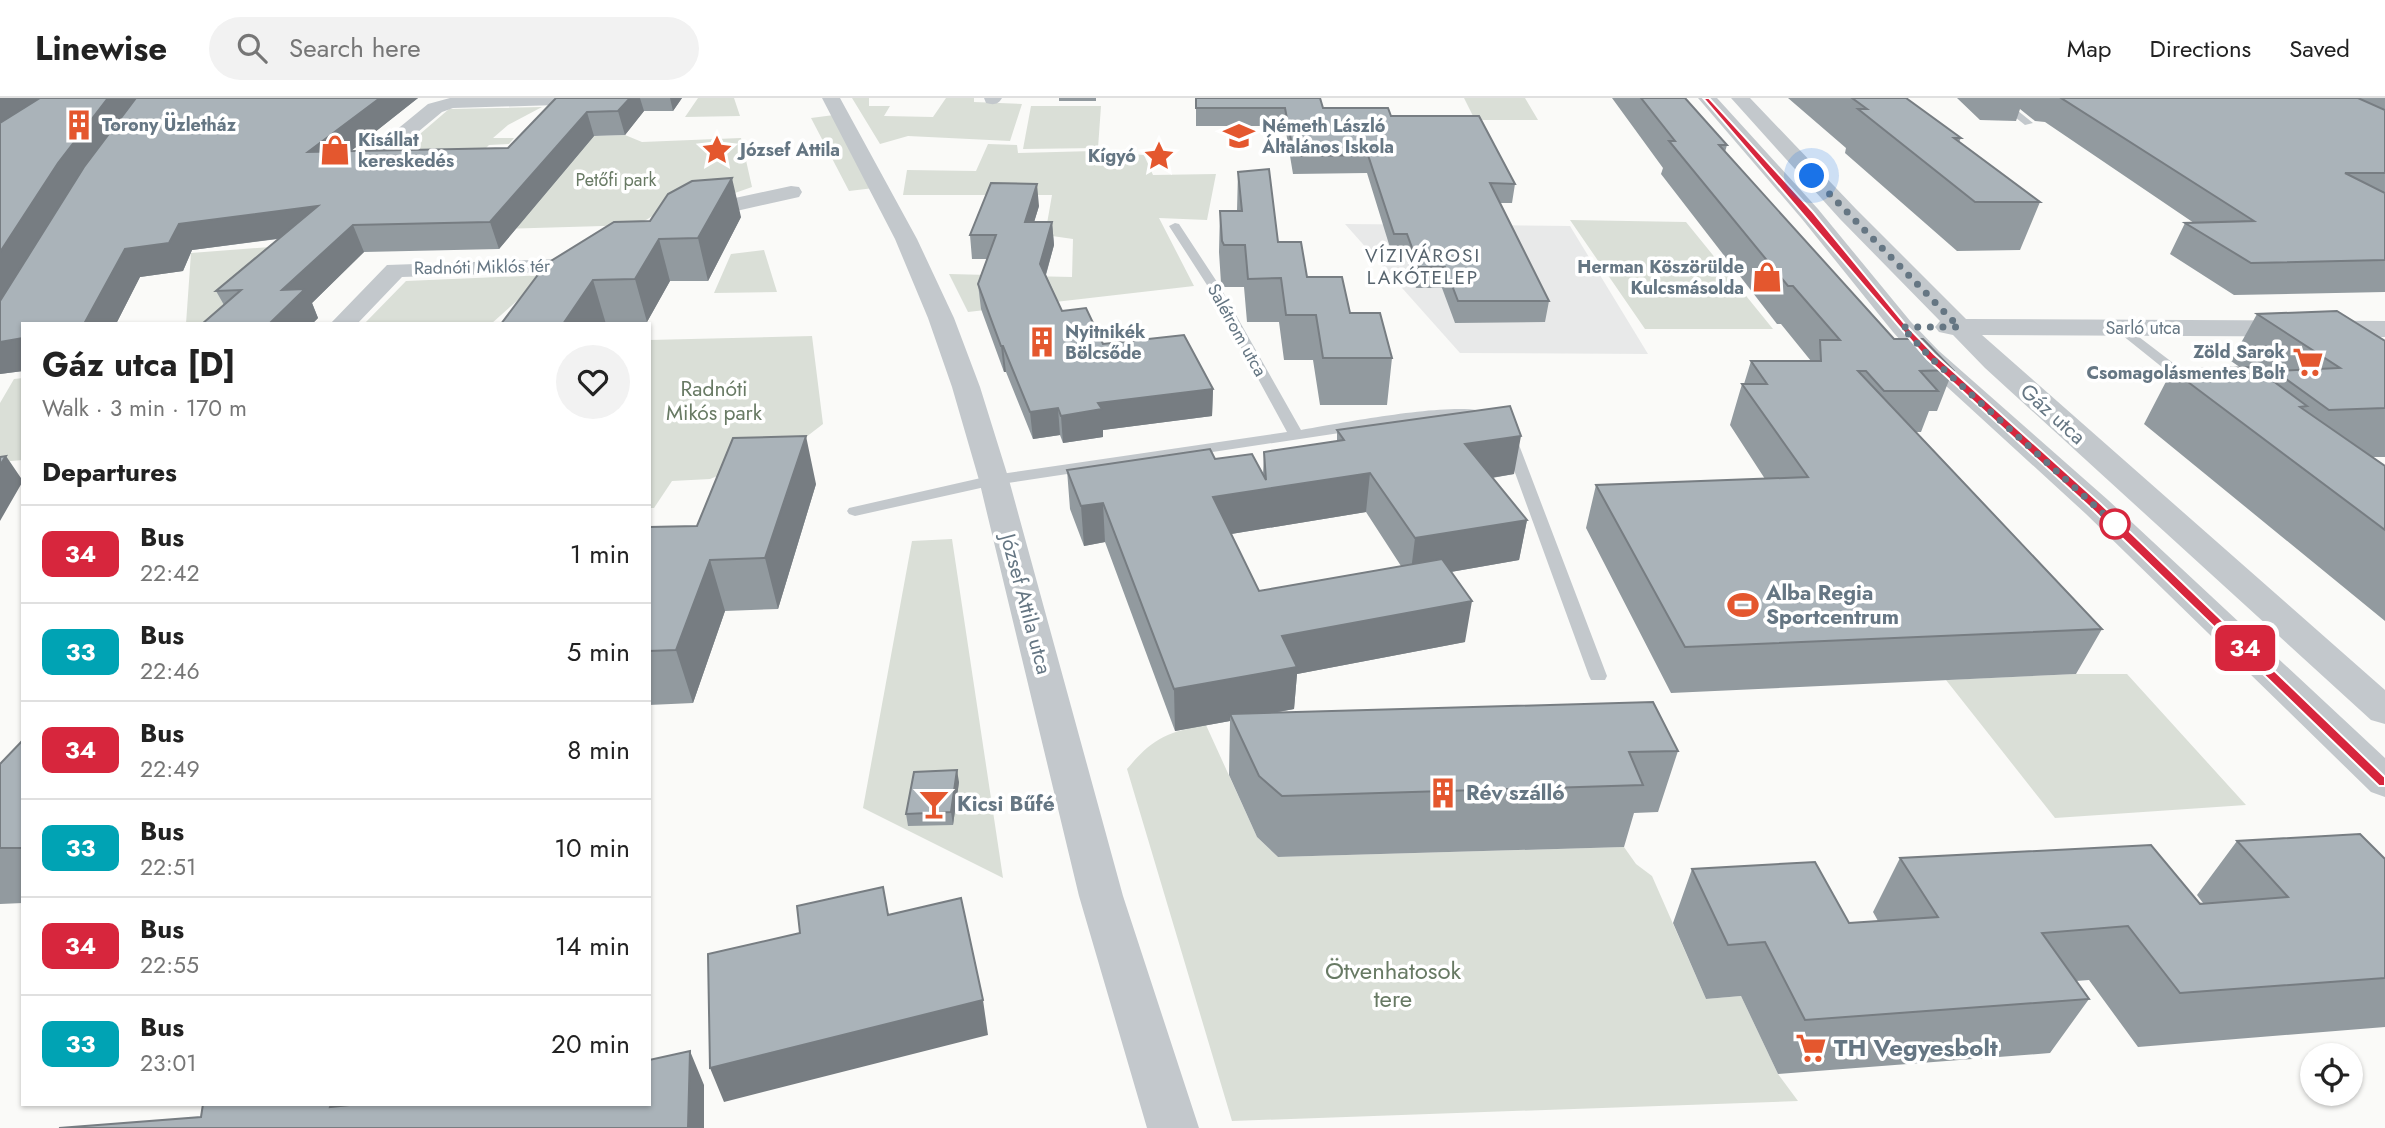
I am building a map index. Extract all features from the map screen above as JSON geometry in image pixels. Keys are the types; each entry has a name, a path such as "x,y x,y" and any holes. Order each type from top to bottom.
{"street":[{"name":"József Attila utca","path":"831,98 906,239 941,318 966,387 995,480 1101,896 1173,1128"},
{"name":"Gáz utca","path":"1707,98 1810,214 1902,327 1930,357 2097,507 2385,782"},
{"name":"Gáz utca","path":"1740,98 1848,214 1994,362 2385,710"},
{"path":"442,157 391,158 384,155 385,149 435,108 453,103 591,99"},
{"path":"671,227 694,213 762,201 791,192"},
{"name":"Radnóti Miklós tér","path":"345,322 395,270 608,262 569,286"},
{"name":"Sarló utca","path":"1902,327 2385,329"}],"lane":[{"path":"1996,98 2028,123"},
{"name":"Salétrom utca","path":"1175,226 1213,285 1296,435"},
{"path":"2122,328 2207,396"},
{"path":"855,511 995,480 1452,412 1492,418 1504,429 1513,443 1598,676"}],"shaded area":[{"path":"1345,224 1570,226 1648,354 1460,353"}],"green space":[{"path":"698,98 734,98 740,116 685,117"},
{"path":"852,98 869,98 869,106 890,106 884,116 933,117 946,98 974,98 974,102 1022,104 1010,141 908,136 880,144"},
{"path":"1464,98 1525,98 1538,120 1475,120"},
{"path":"1031,106 1101,106 1098,148 1023,149"},
{"path":"542,107 508,125 493,138 514,138 509,144 489,145 484,150 399,152 449,109"},
{"path":"834,115 874,188 849,191 811,118"},
{"name":"Petőfi park","path":"625,135 642,142 741,138 752,187 675,214 654,215 638,225 424,231 594,136"},
{"path":"988,144 1017,145 1018,153 1094,151 1144,155 1153,175 1216,174 1207,220 1159,218 1194,286 968,312 949,274 1072,277 1073,239 1045,235 1052,195 903,195 907,170 976,171"},
{"path":"1570,220 1686,222 1773,329 1645,329"},
{"path":"308,244 236,322 186,322 191,253"},
{"path":"764,250 777,292 714,293 731,254"},
{"path":"546,275 493,322 366,322 406,281"},
{"name":"Radnóti Mikós park","path":"812,336 823,424 797,444 710,479 672,481 654,508 651,508 651,340"},
{"path":"21,378 21,460 0,462 0,403 14,379"},
{"path":"952,539 1003,878 863,808 912,541"},
{"path":"2127,674 2246,805 2055,818 1946,680"},
{"name":"Ötvenhatosok tere","path":"1206,725 1257,837 1278,857 1624,847 1636,864 1652,876 1706,999 1741,996 1778,1074 1798,1101 1232,1121 1127,769 1153,743 1181,730"}],"building":[{"name":"Torony Üzletház","path":"40,98 108,98 58,163 0,252 0,123"},
{"path":"136,98 380,98 308,152 508,148 556,98 630,98 618,111 587,112 490,222 353,225 282,290 305,289 271,322 204,322 241,290 216,291 318,206 179,224 169,243 125,249 85,322 21,322 21,338 0,342 0,301 84,167"},
{"path":"1196,98 1320,98 1323,108 1388,108 1391,116 1479,116 1515,184 1490,183 1549,301 1458,301 1445,267 1419,267 1407,234 1394,234 1368,155 1294,156 1285,108 1196,108"},
{"path":"1641,98 1685,98 1727,145 1719,145 1894,339 1923,339 1953,370 1920,371 1938,391 1884,391 1866,371 1858,371 2102,629 1685,647 1596,485 1808,477 1742,384 1767,384 1751,361 1821,361 1820,340 1840,340 1793,286 1788,286 1669,141 1675,141"},
{"path":"1852,98 1906,98 1961,138 1954,138 2040,202 1975,202 1858,109 1867,109"},
{"path":"2061,98 2358,98 2385,110 2385,173 2345,173 2385,193 2385,260 2251,263 2185,223 2254,221"},
{"path":"1269,169 1278,242 1301,242 1307,277 1342,277 1350,313 1380,313 1392,358 1323,358 1316,315 1286,315 1281,278 1248,279 1245,245 1224,245 1220,211 1242,211 1238,172"},
{"path":"732,178 698,238 659,239 635,279 593,280 564,322 502,322 546,264 614,222 650,221 668,194 692,181"},
{"path":"991,183 1037,184 1025,222 1052,222 1040,264 1062,311 1086,308 1103,344 1184,335 1213,389 1098,403 1102,409 1061,416 1058,408 1030,412 978,284 996,235 970,235"},
{"path":"2337,311 2385,341 2385,408 2329,410 2275,371 2340,368 2257,314"},
{"path":"2254,367 2307,406 2300,407 2385,466 2385,530 2172,370"},
{"path":"1510,406 1521,436 1465,444 1527,520 1415,538 1370,473 1213,497 1259,591 1442,559 1472,601 1282,636 1297,667 1174,689 1103,503 1081,506 1067,470 1210,449 1215,459 1252,454 1266,480 1264,452 1344,440 1337,430"},
{"path":"806,436 765,558 710,560 676,650 651,651 651,527 697,526 733,438"},
{"path":"1653,702 1678,751 1629,752 1643,785 1282,796 1259,776 1230,714"},
{"path":"21,742 21,848 0,848 0,764"},
{"name":"Kicsi Bűfé","path":"957,770 951,812 906,814 914,772"},
{"path":"2360,834 2385,859 2385,978 2180,993 2128,926 2042,933 2089,999 1805,1020 1765,942 1728,945 1692,869 1815,862 1849,923 1938,917 1900,858 2151,845 2200,904 2288,897 2237,841"},
{"path":"883,887 888,915 961,898 983,1000 710,1068 708,954 800,933 797,906"},
{"path":"690,1051 688,1128 59,1128 201,1117 203,1106 651,1106 651,1060"}],"bus line":[{"name":"34","path":"1707,98 1810,214 1902,327 1930,357 2097,507 2385,781"}],"place":[{"name":"Torony Üzletház","path":"79,125"},
{"name":"Németh László Általános Iskola","path":"1239,136"},
{"name":"Kisállat kereskedés","path":"335,150"},
{"name":"József Attila","path":"717,150"},
{"name":"Kígyó","path":"1159,156"},
{"name":"Herman Köszörülde Kulcsmásolda","path":"1767,277"},
{"name":"Nyitnikék Bölcsőde","path":"1042,342"},
{"name":"Zöld Sarok Csomagolásmentes Bolt","path":"2308,362"},
{"name":"Alba Regia Sportcentrum","path":"1743,605"},
{"name":"Rév szálló","path":"1443,793"},
{"name":"Kicsi Bűfé","path":"934,804"},
{"name":"TH Vegyesbolt","path":"1811,1048"}],"district":[{"name":"VÍZIVÁROSI LAKÓTELEP","path":"1423,266"}],"route":[{"path":"1812,176 1959,327 1902,327 1930,357 2115,524"}]}
